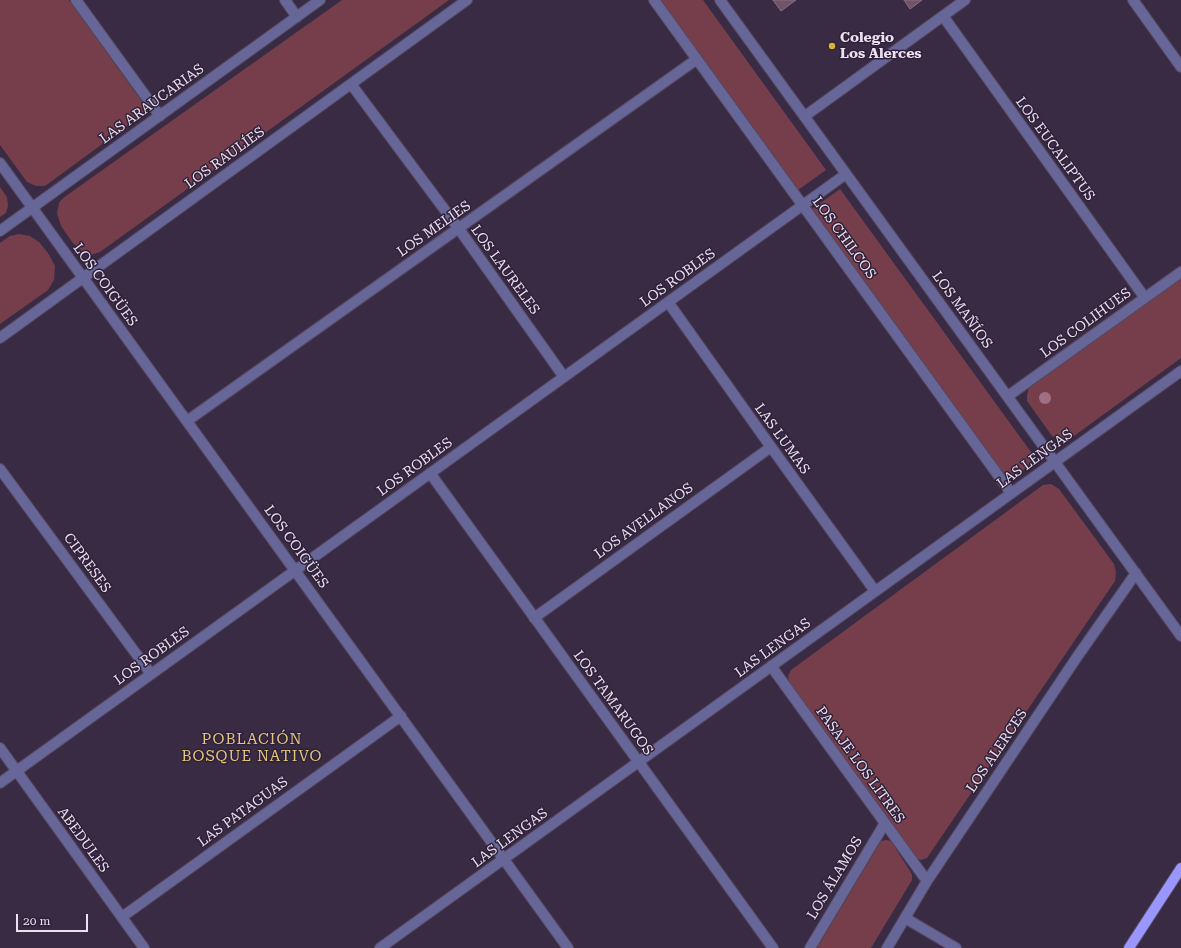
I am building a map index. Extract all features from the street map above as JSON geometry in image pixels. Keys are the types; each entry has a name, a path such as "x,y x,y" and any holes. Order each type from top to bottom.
{"main road":[{"path":"1129,948 1181,868"}],"street":[{"path":"76,0 160,116"},
{"path":"285,0 297,17"},
{"name":"LAS ARAUCARIAS","path":"0,231 320,0"},
{"name":"LOS RAULÍES","path":"0,338 467,0"},
{"name":"LOS CHILCOS","path":"654,0 1011,493"},
{"name":"LOS MAÑÍOS","path":"720,0 1181,636"},
{"path":"805,116 965,0"},
{"path":"1133,0 1180,62"},
{"name":"LOS EUCALIPTUS","path":"942,16 1145,298"},
{"name":"LOS MELIES","path":"187,421 697,59"},
{"name":"LOS LAURELES","path":"351,84 459,229 564,377"},
{"name":"LOS COIGÜES","path":"0,163 568,948"},
{"name":"LOS ROBLES","path":"0,783 846,174"},
{"name":"LOS COLIHUES","path":"1008,396 1181,272"},
{"name":"LAS LUMAS","path":"668,302 875,591"},
{"name":"LAS LENGAS","path":"380,948 1181,371"},
{"name":"LOS AVELLANOS","path":"534,618 771,447"},
{"name":"CIPRESES","path":"0,469 151,674"},
{"name":"LOS TAMARUGOS","path":"430,474 773,948"},
{"name":"LOS ALERCES","path":"887,948 927,881 1076,658 1136,573"},
{"name":"PASAJE LOS LITRES","path":"771,666 927,881"},
{"name":"LAS PATAGUAS","path":"122,917 401,716"},
{"name":"ABEDULES","path":"0,748 144,948"},
{"name":"LOS ÁLAMOS","path":"810,948 885,823"},
{"path":"904,918 956,948"}],"shaded area":[{"path":"0,0 69,0 143,103 145,109 142,115 45,186 36,186 27,182 0,145"},
{"path":"342,0 449,0 100,252 91,255 82,251 72,242 61,226 57,213 59,203 63,198"},
{"path":"660,0 703,0 826,170 798,190"},
{"path":"0,187 7,197 8,206 6,213 0,217"},
{"path":"840,189 1031,452 1033,459 1030,465 1012,478 1005,476 812,209"},
{"path":"19,234 30,236 39,242 48,253 55,266 54,280 48,290 0,324 0,243 10,236"},
{"path":"1181,278 1181,358 1074,436 1061,439 1052,436 1027,401 1029,388"},
{"path":"1051,484 1059,489 1114,564 1116,572 1115,581 927,858 921,860 916,858 789,683 788,676 791,670 1043,485"},
{"path":"881,841 891,841 910,871 912,880 871,948 817,948"}],"building":[{"path":"773,0 796,0 781,11"},
{"path":"904,0 922,0 910,9"}],"place":[{"name":"Colegio Los Alerces","path":"832,46"}],"district":[{"name":"POBLACIÓN BOSQUE NATIVO","path":"252,748"}]}
